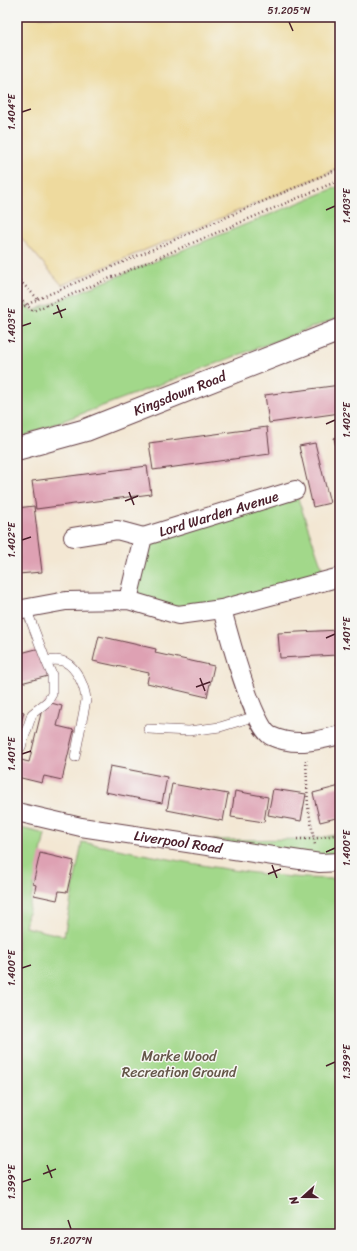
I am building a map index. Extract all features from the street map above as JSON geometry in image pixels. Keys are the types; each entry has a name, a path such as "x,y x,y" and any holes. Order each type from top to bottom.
{"street":[{"name":"Kingsdown Road","path":"17,449 86,430 340,330"},
{"name":"Lord Warden Avenue","path":"72,537 117,530 143,537 295,490"},
{"name":"Lord Warden Avenue","path":"128,600 143,537"},
{"path":"22,609 66,602 128,600 178,615 222,609 340,577"},
{"path":"222,609 256,716 270,736 293,743 305,744 340,735"},
{"name":"Liverpool Road","path":"17,812 81,828 320,863 340,862"}],"lane":[{"path":"22,609 52,675 52,694 48,701 32,714 22,747"},
{"path":"46,661 58,660 66,662 78,676 86,692 86,700 75,757"},
{"path":"148,729 189,731 220,727 256,716"}],"path":[{"path":"17,310 38,299 340,168"},
{"path":"17,296 33,311 340,180"},
{"path":"17,278 38,299"},
{"path":"305,744 308,806 313,839 320,863"}],"green space":[{"path":"340,186 340,317 17,438 17,296 33,311"},
{"path":"295,490 327,582 199,613 128,600 143,537"},
{"name":"Marke Wood Recreation Ground","path":"17,827 45,834 25,927 64,936 82,842 243,872 308,878 340,879 340,1234 17,1234"},
{"path":"340,834 340,862 212,840 313,839"}],"sand":[{"path":"17,17 340,17 340,168 62,285 17,233"}],"building":[{"path":"340,385 340,413 269,423 265,395"},
{"path":"267,427 270,454 153,470 149,443"},
{"path":"340,436 340,460 339,460 334,438"},
{"path":"315,443 330,503 313,507 299,446"},
{"path":"147,466 151,494 36,509 32,481"},
{"path":"34,506 42,572 18,574 17,508"},
{"path":"339,630 340,665 337,665 337,655 280,658 278,633"},
{"path":"99,636 156,649 155,653 214,666 207,697 147,683 149,673 93,661"},
{"path":"40,648 48,676 17,684 17,654"},
{"path":"44,701 62,706 57,726 74,730 62,780 44,776 42,783 17,777 17,759 29,762"},
{"path":"17,710 24,712 17,736"},
{"path":"110,766 167,777 162,803 105,792"},
{"path":"172,784 228,794 223,821 167,810"},
{"path":"340,786 340,817 320,822 313,793"},
{"path":"273,789 306,794 301,821 268,815"},
{"path":"235,791 268,797 264,822 231,817"},
{"path":"40,853 74,861 67,892 59,891 57,900 34,895 36,885 33,884"}]}
